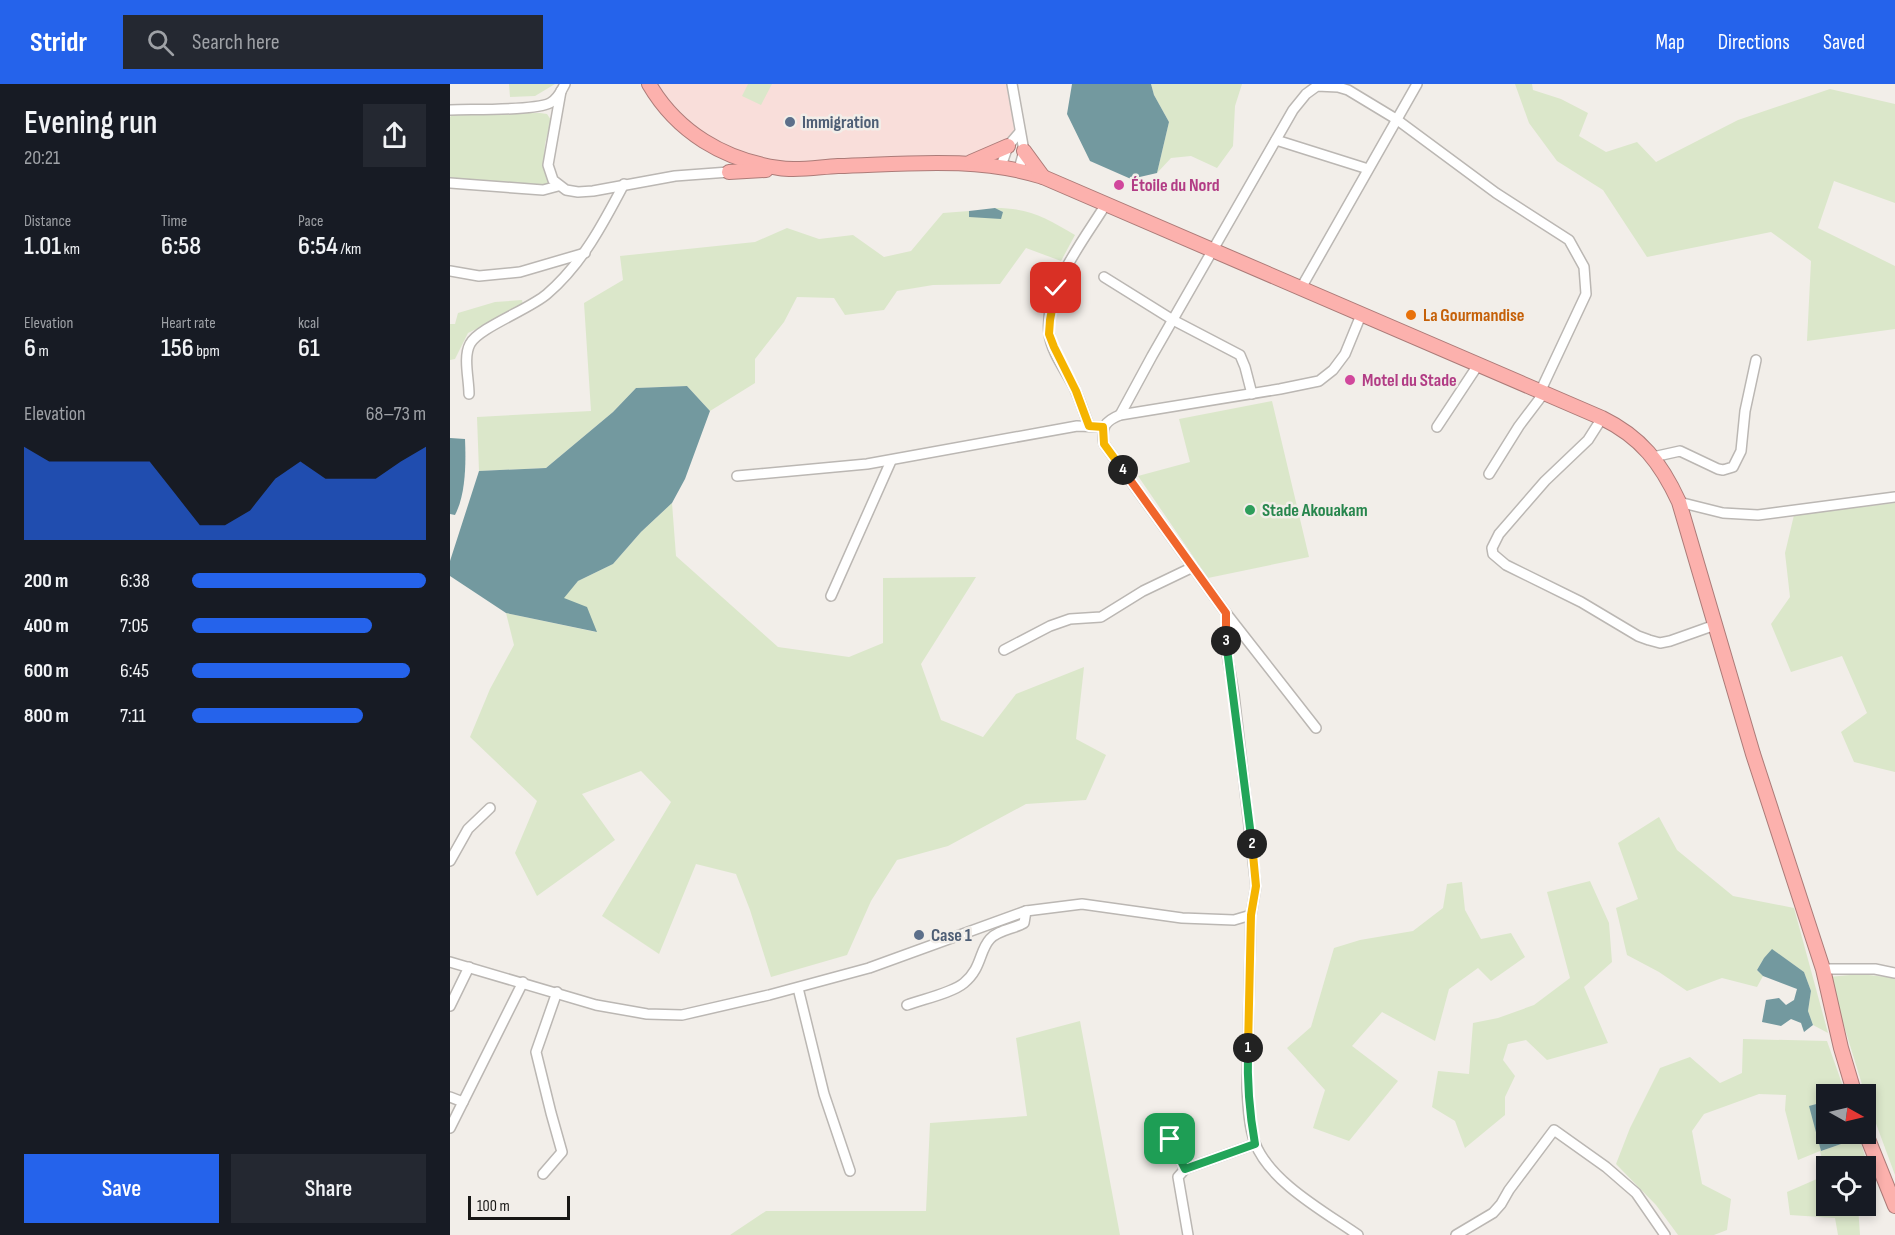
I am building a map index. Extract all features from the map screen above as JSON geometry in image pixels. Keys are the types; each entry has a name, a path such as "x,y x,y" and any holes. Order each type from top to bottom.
{"highway":[{"path":"649,84 657,98 685,129 718,150 741,160 781,169"},
{"path":"969,164 1008,146"},
{"path":"718,150 724,172 969,164 1019,169 1043,177 1620,426 1653,457 1667,476 1679,502 1753,754 1823,969 1852,1084"},
{"path":"1024,151 1043,177"},
{"path":"1870,1144 1895,1206"}],"street":[{"path":"1012,84 1024,151 1019,169"},
{"path":"1301,288 1417,84"},
{"path":"1120,415 1293,110 1306,94 1317,87 1338,87 1348,90 1396,119 1496,193 1569,240 1584,267 1586,294 1542,393 1489,474"},
{"path":"450,110 540,106 552,102 563,88"},
{"path":"563,88 548,165 553,180 566,190 593,191 675,176 724,172 741,160"},
{"path":"1001,166 1008,146 1020,132"},
{"path":"1276,140 1368,169"},
{"path":"450,183 543,190 558,186"},
{"path":"470,394 467,356 474,338 490,327 535,304 561,282 585,253 603,225 624,184"},
{"path":"1089,426 1076,391 1049,334 1050,320 1056,288 1106,204"},
{"path":"450,271 479,276 520,272 585,253"},
{"path":"1104,277 1173,320 1240,355 1252,394"},
{"path":"1316,729 1260,659 1104,444 1103,427 1108,420 1120,415 1319,381 1333,370 1345,354 1360,315"},
{"path":"1653,457 1680,451 1718,469 1733,467 1741,451 1745,411 1756,360"},
{"path":"1437,427 1478,365"},
{"path":"1602,418 1588,440 1545,481 1499,534 1492,548 1493,554 1506,565 1581,602 1638,636 1649,640 1660,643 1670,641 1715,625"},
{"path":"737,476 891,461 1064,428 1103,427"},
{"path":"831,596 891,461"},
{"path":"1679,502 1723,513 1758,515 1895,497"},
{"path":"1004,650 1050,626 1070,619 1101,617 1143,591 1192,567"},
{"path":"1226,613 1227,653 1256,886 1251,915 1247,1088 1255,1144 1282,1180 1358,1235"},
{"path":"450,861 468,829 490,808"},
{"path":"450,962 627,1012 665,1015 719,1008 869,968 1026,911 1082,904 1182,918 1234,920 1251,915"},
{"path":"907,1005 963,984 977,969 990,938 1024,923 1026,911"},
{"path":"450,1006 469,967"},
{"path":"1823,969 1875,969 1895,973"},
{"path":"450,1128 523,982"},
{"path":"798,988 826,1102 850,1172"},
{"path":"543,1174 562,1152 536,1052 557,992"},
{"path":"450,1096 463,1101"},
{"path":"1456,1235 1493,1213 1502,1204 1509,1190 1554,1130 1606,1167 1636,1193 1665,1235"},
{"path":"1170,1139 1185,1169"},
{"path":"1188,1235 1178,1178 1185,1169 1255,1144"}],"shaded area":[{"path":"655,84 1006,84 1015,128 1009,139 991,149 966,156 785,162 757,158 729,149 704,136 681,117"}],"green space":[{"path":"509,84 555,84 535,96 510,97"},
{"path":"748,84 772,84 761,105 742,96"},
{"path":"1151,84 1242,84 1235,106 1233,146 1217,168 1191,156 1171,158 1157,173 1169,122 1154,95"},
{"path":"1515,84 1532,84 1533,90 1561,99 1588,113 1579,136 1606,152 1637,142 1656,162 1738,120 1830,89 1895,104 1895,203 1834,181 1818,228 1895,266 1895,329 1807,341 1811,261 1771,232 1647,257 1603,190 1557,161 1529,123"},
{"path":"453,114 547,114 551,120 545,144 544,162 548,183 538,187 450,180 450,117"},
{"path":"995,208 1007,208 1037,215 1075,235 1061,261 1026,248 1000,284 933,285 897,291 884,310 845,315 834,298 797,297 784,322 755,359 755,383 710,411 687,386 636,388 613,412 546,468 479,471 477,417 591,411 584,303 623,280 620,256 755,242 787,228 819,239 853,235 884,257 911,251 943,213 969,211 969,217 1003,212"},
{"path":"522,300 523,306 468,333 455,359 450,360 450,324 455,324 458,313 495,302"},
{"name":"Stade Akouakam","path":"1272,401 1309,557 1208,578 1138,476 1190,462 1179,419"},
{"path":"672,503 676,556 778,647 849,657 883,643 883,578 976,577 921,664 941,720 983,737 1016,694 1084,667 1076,739 1106,755 1086,800 1026,804 948,846 897,860 871,901 847,955 771,977 736,874 696,864 659,954 602,916 671,802 641,771 582,794 615,840 537,896 515,853 537,801 470,737 490,689 514,645 506,613 596,632 563,598 578,581 613,564 641,532"},
{"path":"1895,503 1895,772 1854,762 1841,732 1867,713 1842,656 1791,672 1771,624 1790,597 1785,553 1794,515"},
{"path":"1659,817 1677,850 1733,896 1794,908 1828,1033 1813,1025 1808,1011 1811,991 1804,972 1773,950 1764,958 1757,970 1763,976 1757,987 1722,978 1687,991 1659,972 1627,955 1616,908 1638,899 1618,843"},
{"path":"1590,881 1609,923 1612,962 1584,987 1608,1043 1547,1060 1526,1040 1508,1044 1503,1060 1515,1076 1505,1097 1505,1115 1465,1148 1455,1121 1432,1107 1438,1071 1469,1074 1473,1023 1498,1018 1534,1005 1570,978 1547,892"},
{"path":"1462,882 1465,910 1481,939 1511,933 1525,957 1491,981 1478,968 1449,989 1435,1041 1382,1012 1352,1046 1398,1081 1349,1141 1313,1128 1325,1090 1287,1048 1311,1027 1334,948 1360,940 1413,931 1443,908 1447,884"},
{"path":"1860,974 1895,978 1895,1175 1876,1124 1876,1084 1862,1084 1829,977"},
{"path":"1080,1021 1120,1235 730,1235 766,1211 926,1211 930,1123 1027,1116 1016,1038"},
{"path":"1743,1039 1827,1041 1842,1084 1816,1084 1816,1104 1810,1106 1816,1131 1816,1144 1819,1144 1821,1151 1841,1144 1861,1144 1865,1156 1821,1156 1820,1151 1798,1160 1785,1110 1786,1095 1759,1094 1704,1114 1692,1131 1702,1184 1731,1199 1727,1230 1714,1235 1678,1235 1656,1205 1616,1164 1630,1128 1660,1068 1690,1057 1720,1083 1742,1073"},
{"path":"1816,1179 1816,1216 1859,1216 1860,1235 1838,1235 1835,1218 1790,1215 1787,1192"}],"water":[{"path":"1072,84 1151,84 1154,95 1169,122 1157,173 1131,179 1090,161 1067,114"},
{"path":"995,208 1003,212 1001,219 969,217 969,211"},
{"path":"687,386 710,411 685,479 672,503 641,532 613,564 578,581 564,598 587,607 597,632 506,613 450,576 450,561 479,471 546,468 613,412 636,388"},
{"path":"450,438 465,439 463,488 455,515 450,514"},
{"path":"1772,949 1804,972 1811,991 1808,1011 1813,1025 1804,1032 1801,1023 1791,1019 1781,1026 1762,1022 1766,1000 1779,998 1786,1005 1794,1000 1797,989 1763,976 1757,970"},
{"path":"1816,1104 1816,1132 1809,1106"},
{"path":"1819,1144 1841,1144 1821,1151"}],"place":[{"name":"Immigration","path":"790,122"},
{"name":"Étoile du Nord","path":"1119,185"},
{"name":"La Gourmandise","path":"1411,315"},
{"name":"Motel du Stade","path":"1350,380"},
{"name":"Stade Akouakam","path":"1250,510"},
{"name":"Case 1","path":"919,935"}],"route":[{"path":"1056,288 1049,334 1076,391 1089,426 1103,427 1104,444 1226,613 1227,653 1256,886 1251,915 1247,1088 1255,1144 1185,1169 1170,1139"}]}
